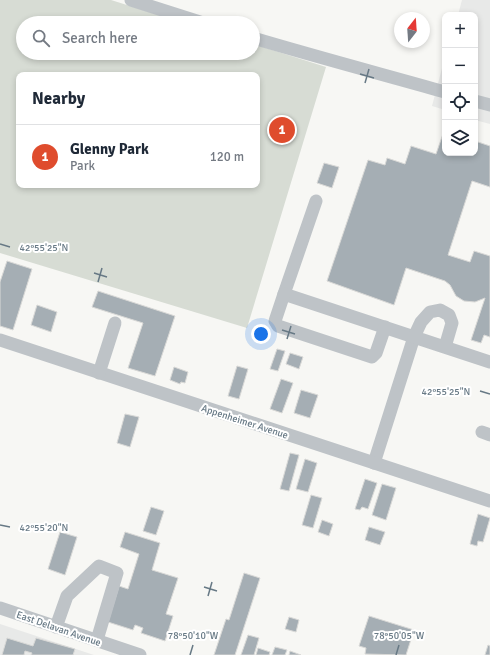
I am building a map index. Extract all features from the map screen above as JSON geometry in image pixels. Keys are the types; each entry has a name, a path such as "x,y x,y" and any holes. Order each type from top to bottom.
{"street":[{"path":"131,0 181,16"},
{"path":"260,40 305,54 442,91"},
{"path":"478,102 490,105"},
{"path":"316,201 275,321 278,326 372,357 376,353 384,327"},
{"path":"284,294 490,362"},
{"path":"374,463 414,337 421,322 430,312 440,310 449,315 452,323 445,347"},
{"path":"99,373 116,323"},
{"name":"Appenheimer Avenue","path":"0,340 490,502"},
{"path":"56,627 67,596 99,566 117,573 97,640"},
{"name":"East Delavan Avenue","path":"0,608 140,655"}],"shaded area":[{"path":"0,0 111,0 162,16 16,16 16,60 260,60 260,46 326,67 247,328 0,253"},
{"path":"462,0 490,0 490,124 478,121 478,12 459,12"},
{"path":"442,68 442,109 432,106"},
{"path":"0,624 94,655 0,655"}],"building":[{"path":"442,137 442,156 478,156 478,142 490,146 490,187 472,181 448,255 470,262 474,251 490,256 490,337 484,335 481,343 471,340 485,298 475,302 464,301 456,296 450,285 445,281 406,268 394,305 327,281 368,160 385,165 387,158 405,164 411,146 436,154"},
{"path":"324,163 339,167 332,188 317,183"},
{"path":"7,261 32,269 13,330 0,326 0,282"},
{"path":"98,291 175,316 155,376 128,368 143,323 92,307"},
{"path":"37,305 57,312 51,332 31,325"},
{"path":"277,349 285,351 278,371 270,369"},
{"path":"290,353 303,357 299,369 286,364"},
{"path":"237,366 248,369 239,399 228,396"},
{"path":"174,367 188,372 185,383 181,382 180,384 170,380"},
{"path":"281,379 293,383 282,413 270,409"},
{"path":"301,390 318,395 310,418 294,413"},
{"path":"125,414 139,417 130,447 117,443"},
{"path":"290,453 299,455 289,491 280,489"},
{"path":"305,459 317,463 308,492 296,489"},
{"path":"365,479 377,483 368,509 362,507 360,510 355,509"},
{"path":"382,484 396,488 386,520 372,515"},
{"path":"311,495 322,498 313,528 302,525"},
{"path":"151,507 164,511 156,535 143,531"},
{"path":"478,514 490,518 483,542 478,541 477,546 470,544"},
{"path":"322,520 333,524 329,536 318,532"},
{"path":"369,527 385,532 380,545 365,540"},
{"path":"60,532 77,537 65,575 48,569"},
{"path":"125,532 160,543 152,570 178,578 166,614 173,616 165,641 141,633 143,628 135,625 133,630 108,622 119,586 128,589 139,554 120,547"},
{"path":"244,573 260,578 235,655 214,655 226,619 229,620"},
{"path":"369,616 414,630 406,655 365,654 366,648 359,646"},
{"path":"289,617 299,620 296,632 285,629"},
{"path":"248,635 259,638 254,655 241,655"},
{"path":"7,638 33,646 36,638 75,649 73,655 31,655 32,653 25,651 24,655 2,655"},
{"path":"488,645 490,646 490,655 485,655"},
{"path":"275,647 287,650 285,655 272,655"},
{"path":"258,648 270,652 269,655 256,655"},
{"path":"290,651 301,655 289,655"}],"place":[{"name":"Glenny Park","path":"282,130"}]}
